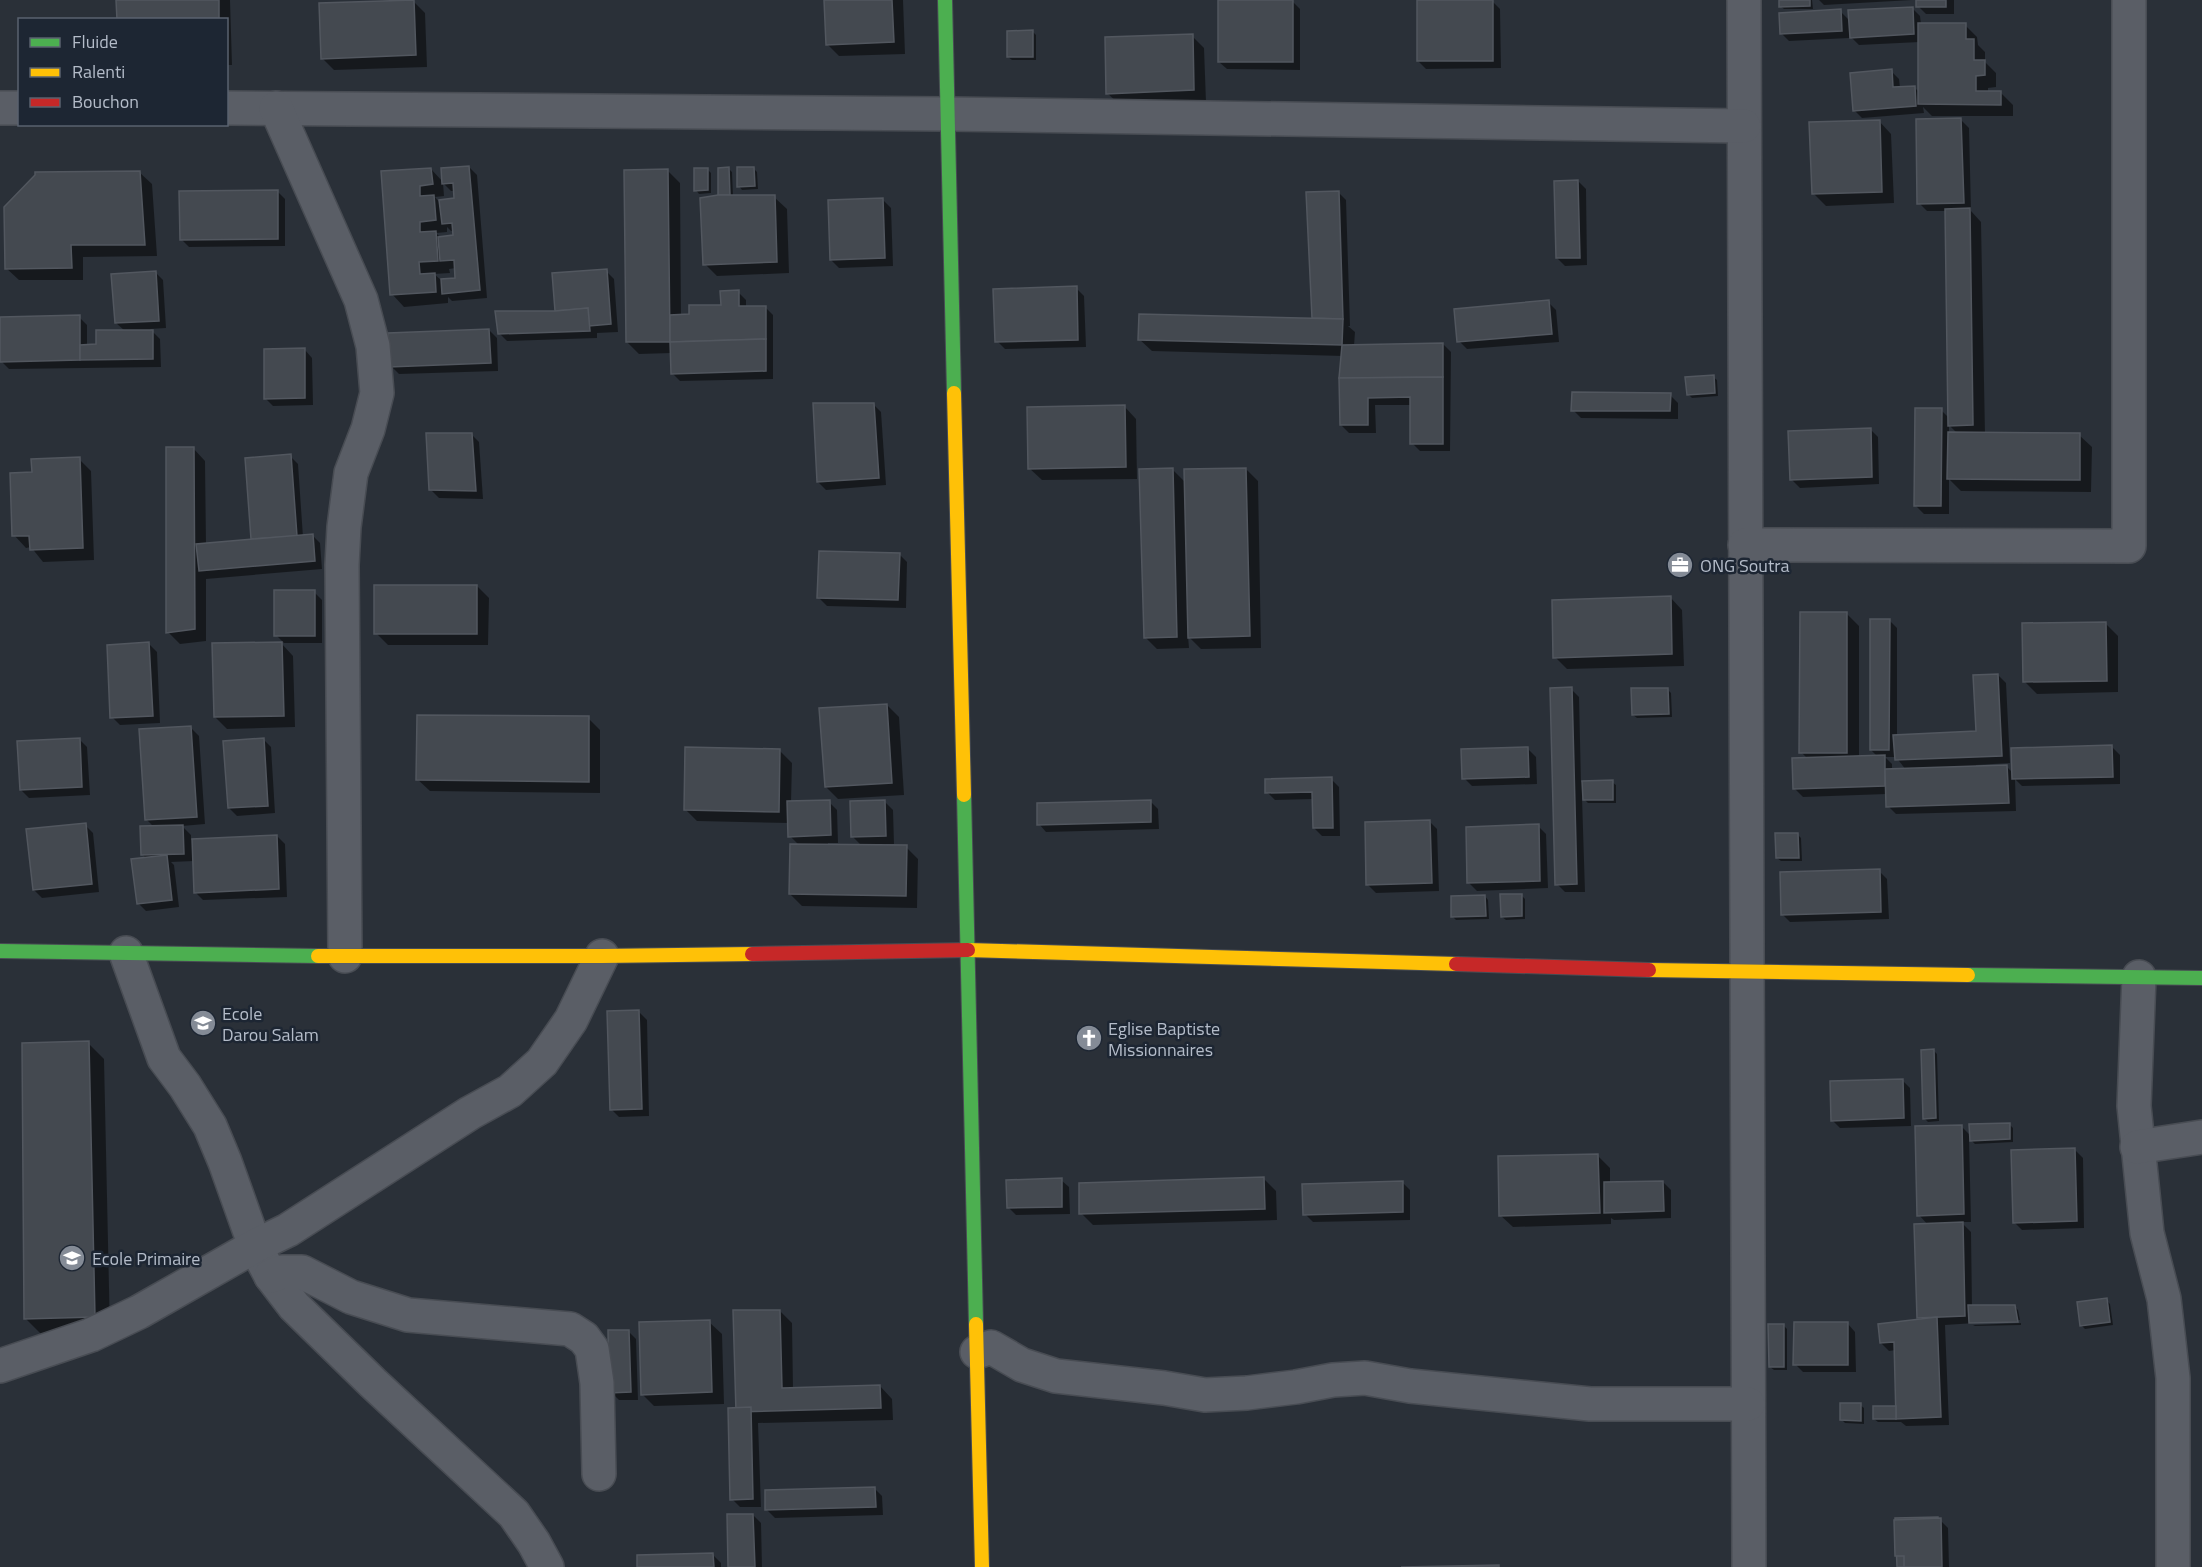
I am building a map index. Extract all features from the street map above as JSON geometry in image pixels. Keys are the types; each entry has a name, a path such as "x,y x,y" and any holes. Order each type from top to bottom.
{"street":[{"path":"945,0 982,1567"},
{"path":"1744,0 1749,1567"},
{"path":"1746,545 2129,546 2129,0"},
{"path":"0,108 18,108"},
{"path":"228,108 948,114 1744,126"},
{"path":"276,108 361,300 373,346 377,393 368,429 351,473 344,527 342,565 345,956"},
{"path":"0,951 345,956 602,956 968,950 1747,973 2202,978"},
{"path":"126,953 164,1058 210,1126 255,1246 271,1276 309,1321 514,1514 548,1567"},
{"path":"0,1366 101,1331 159,1301 255,1246 288,1230 441,1131 510,1091 542,1062 571,1020 602,956"},
{"path":"2139,977 2134,1106 2147,1233 2164,1299 2174,1378 2173,1567"},
{"path":"2137,1147 2202,1137"},
{"path":"271,1276 282,1272 302,1272 351,1297 408,1315 570,1329 584,1338 592,1349 597,1383 599,1474"},
{"path":"977,1352 991,1347 1022,1365 1056,1376 1205,1395 1247,1393 1333,1380 1365,1378 1410,1386 1590,1404 1749,1404"}],"building":[{"path":"116,0 219,0 219,18 117,18"},
{"path":"414,0 416,55 321,59 319,3"},
{"path":"824,0 892,0 894,42 826,45"},
{"path":"1218,0 1293,0 1293,62 1218,62"},
{"path":"1417,0 1493,0 1493,61 1417,61"},
{"path":"1779,0 1810,0 1810,6 1779,7"},
{"path":"1916,0 1946,0 1946,7 1916,7"},
{"path":"1913,7 1914,34 1850,38 1848,10"},
{"path":"1841,9 1842,31 1780,34 1779,13"},
{"path":"1918,23 1966,23 1966,39 1974,39 1974,60 1985,60 1985,75 1976,76 1976,91 2001,91 2001,105 1918,104"},
{"path":"1033,30 1033,57 1007,57 1007,31"},
{"path":"1193,34 1194,90 1106,94 1105,37"},
{"path":"1892,69 1893,87 1915,86 1916,106 1853,111 1850,73"},
{"path":"1961,118 1964,203 1917,204 1916,119"},
{"path":"1880,120 1882,192 1812,194 1809,122"},
{"path":"469,166 480,290 442,294 441,279 455,278 454,260 440,261 438,237 453,235 452,223 442,224 439,200 454,198 453,183 442,184 441,168"},
{"path":"729,167 730,195 718,195 718,168"},
{"path":"737,167 754,167 755,186 737,187"},
{"path":"431,168 433,184 420,186 420,196 434,195 436,220 420,222 420,232 436,231 438,261 419,262 420,274 435,273 436,292 390,295 381,171"},
{"path":"694,168 708,168 708,190 694,191"},
{"path":"668,169 670,342 626,342 624,170"},
{"path":"140,171 145,245 71,245 72,268 5,269 4,207 35,175 35,172"},
{"path":"1578,180 1580,258 1556,258 1554,181"},
{"path":"278,190 278,239 180,240 179,191"},
{"path":"1339,191 1343,319 1312,318 1306,192"},
{"path":"718,195 775,195 777,262 703,265 700,198"},
{"path":"883,198 885,258 830,260 828,200"},
{"path":"1970,208 1973,425 1948,426 1945,209"},
{"path":"607,269 611,324 589,326 588,308 555,311 552,273"},
{"path":"156,271 159,321 115,323 111,274"},
{"path":"1077,286 1078,340 995,342 993,289"},
{"path":"739,290 739,306 766,306 766,339 670,342 670,315 689,314 689,305 721,305 720,291"},
{"path":"1549,300 1552,334 1457,342 1454,309"},
{"path":"588,308 590,331 498,334 495,311 555,311"},
{"path":"1139,314 1343,319 1342,345 1138,340"},
{"path":"80,315 80,360 0,362 0,317"},
{"path":"489,329 491,363 389,367 388,333"},
{"path":"96,330 153,330 153,359 80,360 80,345 96,344"},
{"path":"766,339 766,371 671,374 670,342"},
{"path":"1443,343 1443,377 1339,378 1342,345"},
{"path":"305,348 305,398 264,399 264,349"},
{"path":"1714,375 1715,393 1687,395 1685,377"},
{"path":"1443,377 1443,444 1410,444 1410,397 1368,398 1368,425 1340,425 1339,378"},
{"path":"1572,392 1671,393 1670,411 1571,411"},
{"path":"813,403 874,403 879,478 817,482"},
{"path":"1125,405 1126,467 1028,469 1027,407"},
{"path":"1915,408 1942,408 1941,506 1914,506"},
{"path":"1871,428 1872,477 1790,480 1788,431"},
{"path":"1948,432 2080,433 2080,480 1947,479"},
{"path":"426,433 472,433 476,491 429,490"},
{"path":"166,447 194,447 195,629 166,633"},
{"path":"291,454 297,536 251,539 245,458"},
{"path":"80,457 83,548 30,550 29,536 12,536 10,473 32,472 31,459"},
{"path":"1173,468 1177,637 1144,638 1139,469"},
{"path":"1246,468 1250,636 1188,638 1184,469"},
{"path":"313,534 315,561 199,571 196,544"},
{"path":"819,551 900,553 898,600 817,598"},
{"path":"374,585 477,585 477,634 374,634"},
{"path":"274,590 315,590 315,636 274,636"},
{"path":"1671,596 1672,654 1553,658 1552,600"},
{"path":"1800,612 1847,612 1847,753 1799,753"},
{"path":"1870,619 1890,619 1889,750 1870,750"},
{"path":"2106,622 2107,681 2023,682 2022,623"},
{"path":"149,642 153,716 110,718 107,645"},
{"path":"282,642 284,716 214,717 212,643"},
{"path":"1998,674 2002,756 1895,760 1893,735 1976,731 1973,675"},
{"path":"1572,687 1577,884 1555,885 1550,688"},
{"path":"1631,688 1668,688 1669,714 1632,715"},
{"path":"887,704 892,783 825,787 819,708"},
{"path":"417,715 589,716 589,782 416,780"},
{"path":"191,726 197,817 145,820 139,729"},
{"path":"80,738 82,787 20,790 17,741"},
{"path":"264,738 268,806 228,808 223,741"},
{"path":"2112,745 2113,777 2012,779 2011,748"},
{"path":"685,747 780,749 779,812 684,810"},
{"path":"1528,747 1529,777 1462,779 1461,749"},
{"path":"1885,755 1885,786 1793,789 1792,758"},
{"path":"2007,765 2009,803 1886,807 1885,769"},
{"path":"1332,777 1333,828 1313,828 1312,792 1265,793 1265,779"},
{"path":"1613,780 1613,800 1583,800 1582,781"},
{"path":"830,800 831,835 788,837 787,801"},
{"path":"885,800 886,836 851,837 850,801"},
{"path":"1151,800 1151,822 1037,825 1037,803"},
{"path":"1430,820 1432,883 1366,885 1365,822"},
{"path":"86,823 92,884 33,890 26,829"},
{"path":"1539,824 1540,881 1467,883 1466,827"},
{"path":"183,825 184,854 141,855 140,826"},
{"path":"1775,833 1798,833 1799,858 1776,858"},
{"path":"277,835 279,889 194,893 192,839"},
{"path":"790,844 907,845 906,896 789,894"},
{"path":"167,855 172,900 137,904 131,859"},
{"path":"1880,869 1881,912 1781,915 1780,872"},
{"path":"1500,894 1522,894 1522,916 1501,917"},
{"path":"1485,895 1486,916 1451,917 1451,896"},
{"path":"639,1010 642,1109 610,1110 607,1011"},
{"path":"89,1041 95,1317 24,1319 22,1043"},
{"path":"1934,1049 1936,1118 1923,1119 1921,1050"},
{"path":"1903,1079 1904,1118 1831,1121 1830,1081"},
{"path":"2010,1123 2010,1139 1970,1141 1969,1124"},
{"path":"1962,1125 1964,1214 1917,1216 1915,1126"},
{"path":"2075,1148 2077,1221 2013,1223 2011,1150"},
{"path":"1598,1154 1600,1213 1499,1216 1498,1156"},
{"path":"1264,1177 1265,1209 1079,1214 1079,1183"},
{"path":"1062,1178 1062,1207 1007,1208 1006,1180"},
{"path":"1403,1181 1403,1212 1303,1215 1302,1184"},
{"path":"1663,1181 1664,1211 1604,1213 1604,1182"},
{"path":"1963,1222 1965,1316 1917,1318 1914,1224"},
{"path":"2107,1298 2110,1322 2080,1326 2077,1302"},
{"path":"1968,1305 2015,1305 2018,1322 1969,1323"},
{"path":"733,1310 780,1310 782,1388 880,1385 881,1408 736,1412"},
{"path":"1937,1317 1941,1417 1896,1419 1894,1342 1880,1343 1878,1324"},
{"path":"710,1320 712,1392 641,1395 639,1322"},
{"path":"1794,1322 1848,1322 1848,1365 1793,1365"},
{"path":"1768,1324 1784,1324 1784,1367 1769,1367"},
{"path":"608,1330 629,1330 631,1392 609,1393"},
{"path":"1840,1403 1861,1403 1861,1421 1840,1420"},
{"path":"1873,1406 1896,1406 1896,1419 1873,1419"},
{"path":"751,1407 753,1499 730,1500 728,1408"},
{"path":"875,1487 876,1507 765,1510 765,1490"},
{"path":"727,1514 753,1514 755,1567 728,1567"},
{"path":"1938,1517 1939,1567 1897,1567 1895,1518"},
{"path":"1941,1518 1942,1567 1904,1567 1904,1556 1895,1556 1894,1520"},
{"path":"713,1553 714,1567 637,1567 637,1555"},
{"path":"1499,1565 1499,1567 1401,1567"}],"traffic: fast":[{"path":"945,0 954,393"},
{"path":"964,795 976,1324"},
{"path":"0,951 318,956"},
{"path":"1968,975 2202,978"}],"traffic: slow":[{"path":"954,393 964,795"},
{"path":"968,950 1456,964"},
{"path":"318,956 752,954"},
{"path":"1649,970 1968,975"},
{"path":"976,1324 982,1567"}],"traffic: jam":[{"path":"752,954 968,950"},
{"path":"1456,964 1649,970"}],"place":[{"name":"ONG Soutra","path":"1680,565"},
{"name":"Ecole Darou Salam","path":"203,1023"},
{"name":"Eglise Baptiste Missionnaires","path":"1089,1038"},
{"name":"Ecole Primaire","path":"72,1258"}]}
